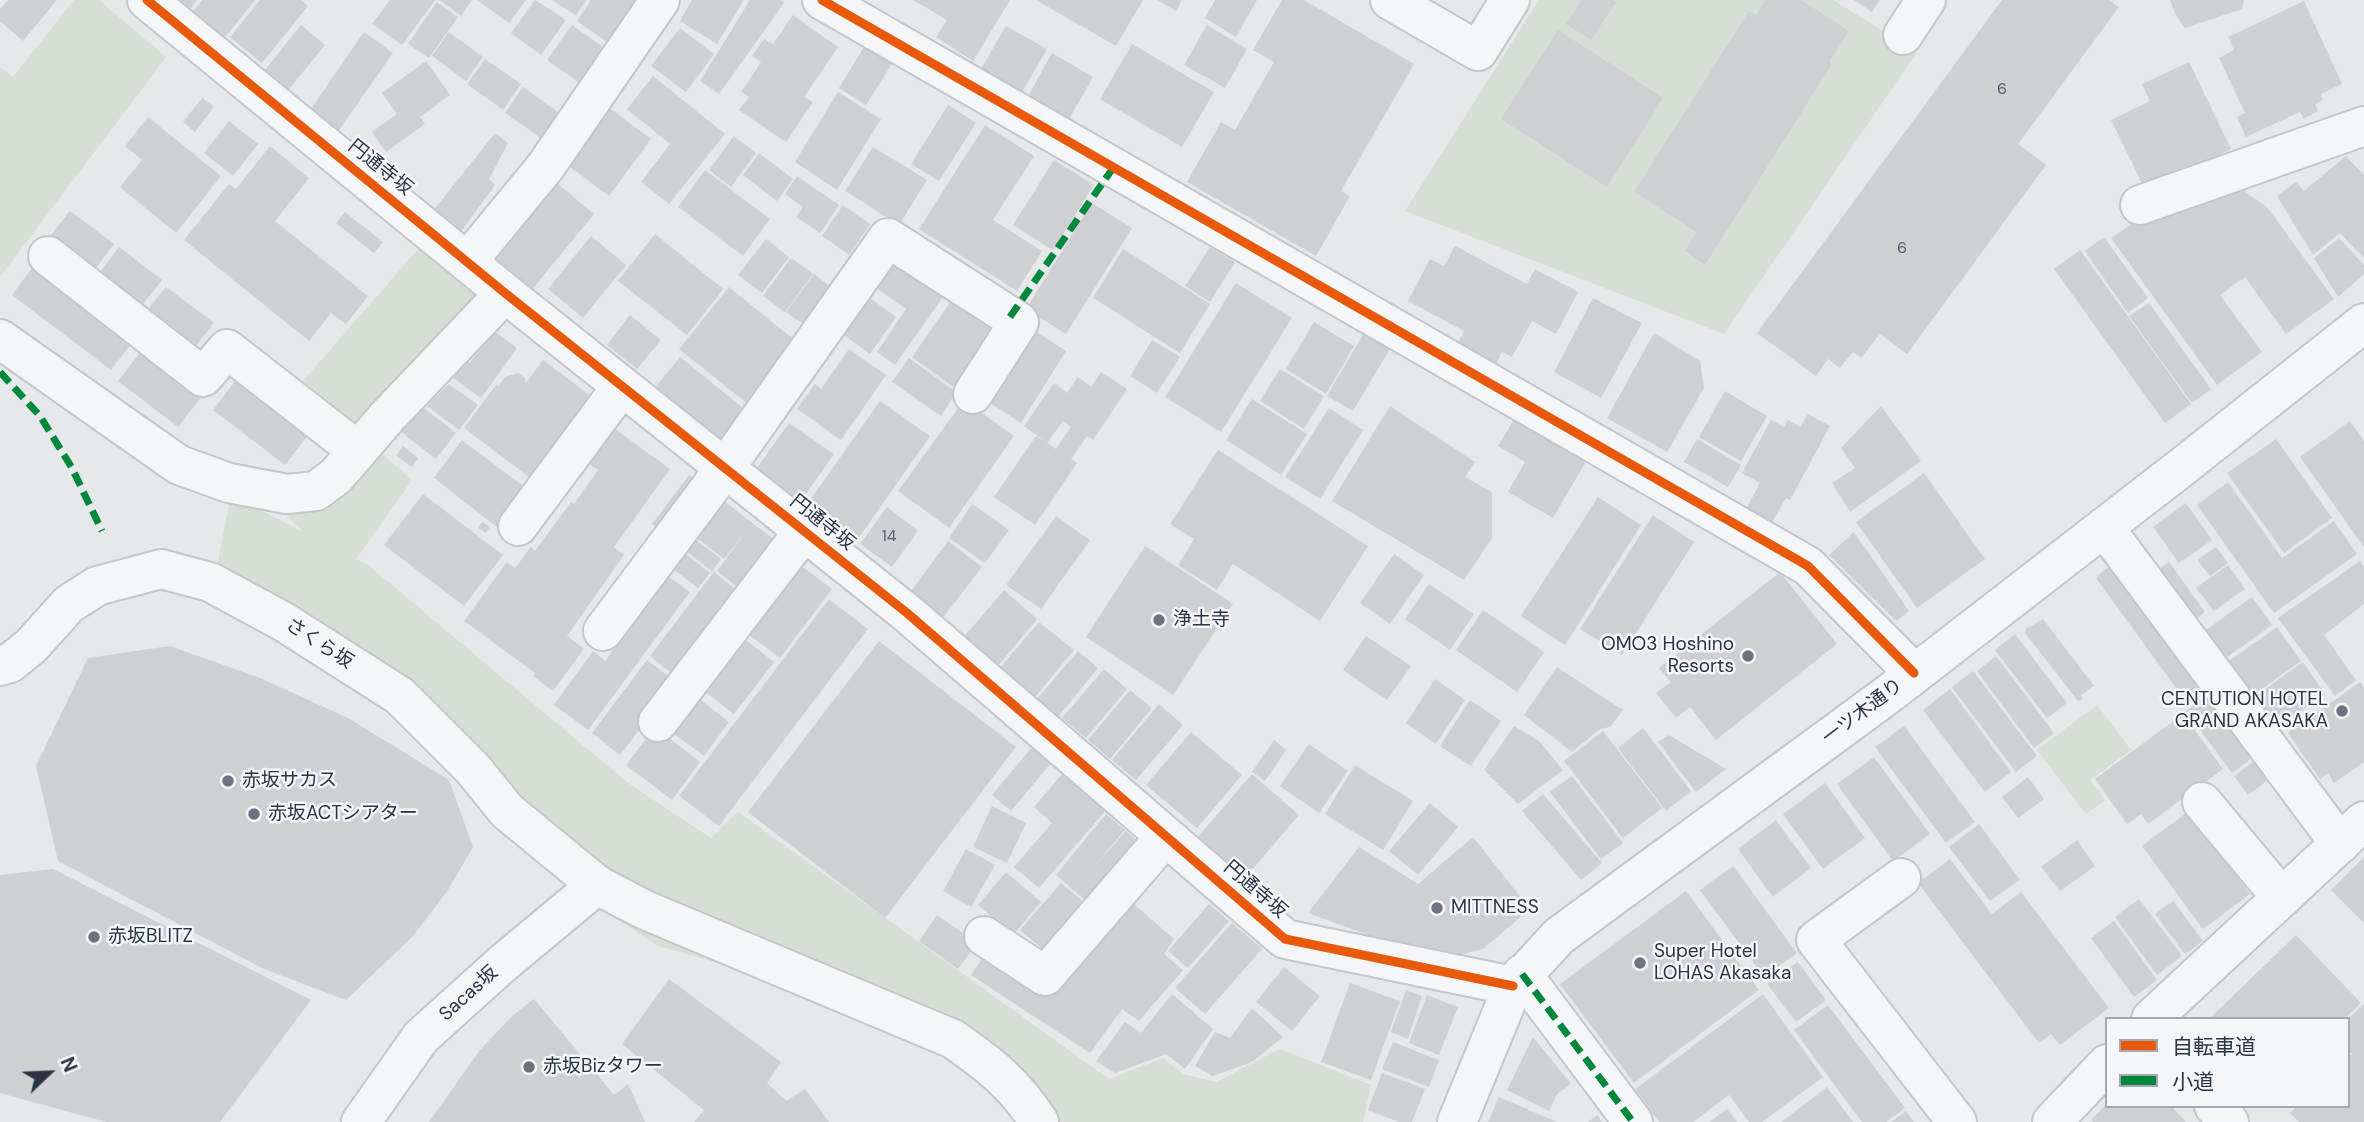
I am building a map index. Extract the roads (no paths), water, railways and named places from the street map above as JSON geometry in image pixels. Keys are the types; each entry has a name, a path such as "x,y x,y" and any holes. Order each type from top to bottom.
{"street":[{"name":"円通寺坂","path":"147,0 505,293 907,614 1286,939 1517,980"},
{"path":"467,262 546,166 660,0"},
{"path":"822,0 1808,566 1914,673"},
{"path":"1390,0 1478,51 1510,0"},
{"path":"1903,35 1926,0"},
{"path":"2140,205 2364,126"},
{"path":"603,631 725,468 888,238 1019,322 973,394"},
{"path":"48,256 203,377 227,349 358,451"},
{"path":"0,339 179,465 229,483 287,494 316,492 336,476 505,293"},
{"name":"一ツ木通り","path":"1457,1122 1517,980 1559,936 1914,673 2364,323"},
{"path":"518,526 622,386"},
{"path":"2104,527 2352,833 2153,1017"},
{"path":"658,722 803,531"},
{"name":"さくら坂","path":"0,666 10,663 31,646 69,604 97,586 161,569 210,582 285,622 400,696 473,769 507,811 597,885 645,910 953,1039 993,1066 1027,1103 1039,1122"},
{"path":"2202,802 2282,898"},
{"path":"984,936 1045,976 1166,836"},
{"path":"1901,878 1816,940 1957,1122"},
{"name":"Sacas坂","path":"361,1122 421,1037 502,964 597,885"},
{"path":"1517,980 1633,1122"},
{"path":"2052,1122 2105,1066"},
{"path":"2216,1108 2229,1122"}],"place":[{"name":"浄土寺","path":"1159,620"},
{"name":"OMO3 Hoshino Resorts","path":"1748,656"},
{"name":"CENTUTION HOTEL GRAND AKASAKA","path":"2342,711"},
{"name":"赤坂サカス","path":"228,781"},
{"name":"赤坂ACTシアター","path":"254,814"},
{"name":"MITTNESS","path":"1437,908"},
{"name":"赤坂BLITZ","path":"94,937"},
{"name":"Super Hotel LOHAS Akasaka","path":"1640,963"},
{"name":"赤坂Bizタワー","path":"529,1067"}]}
